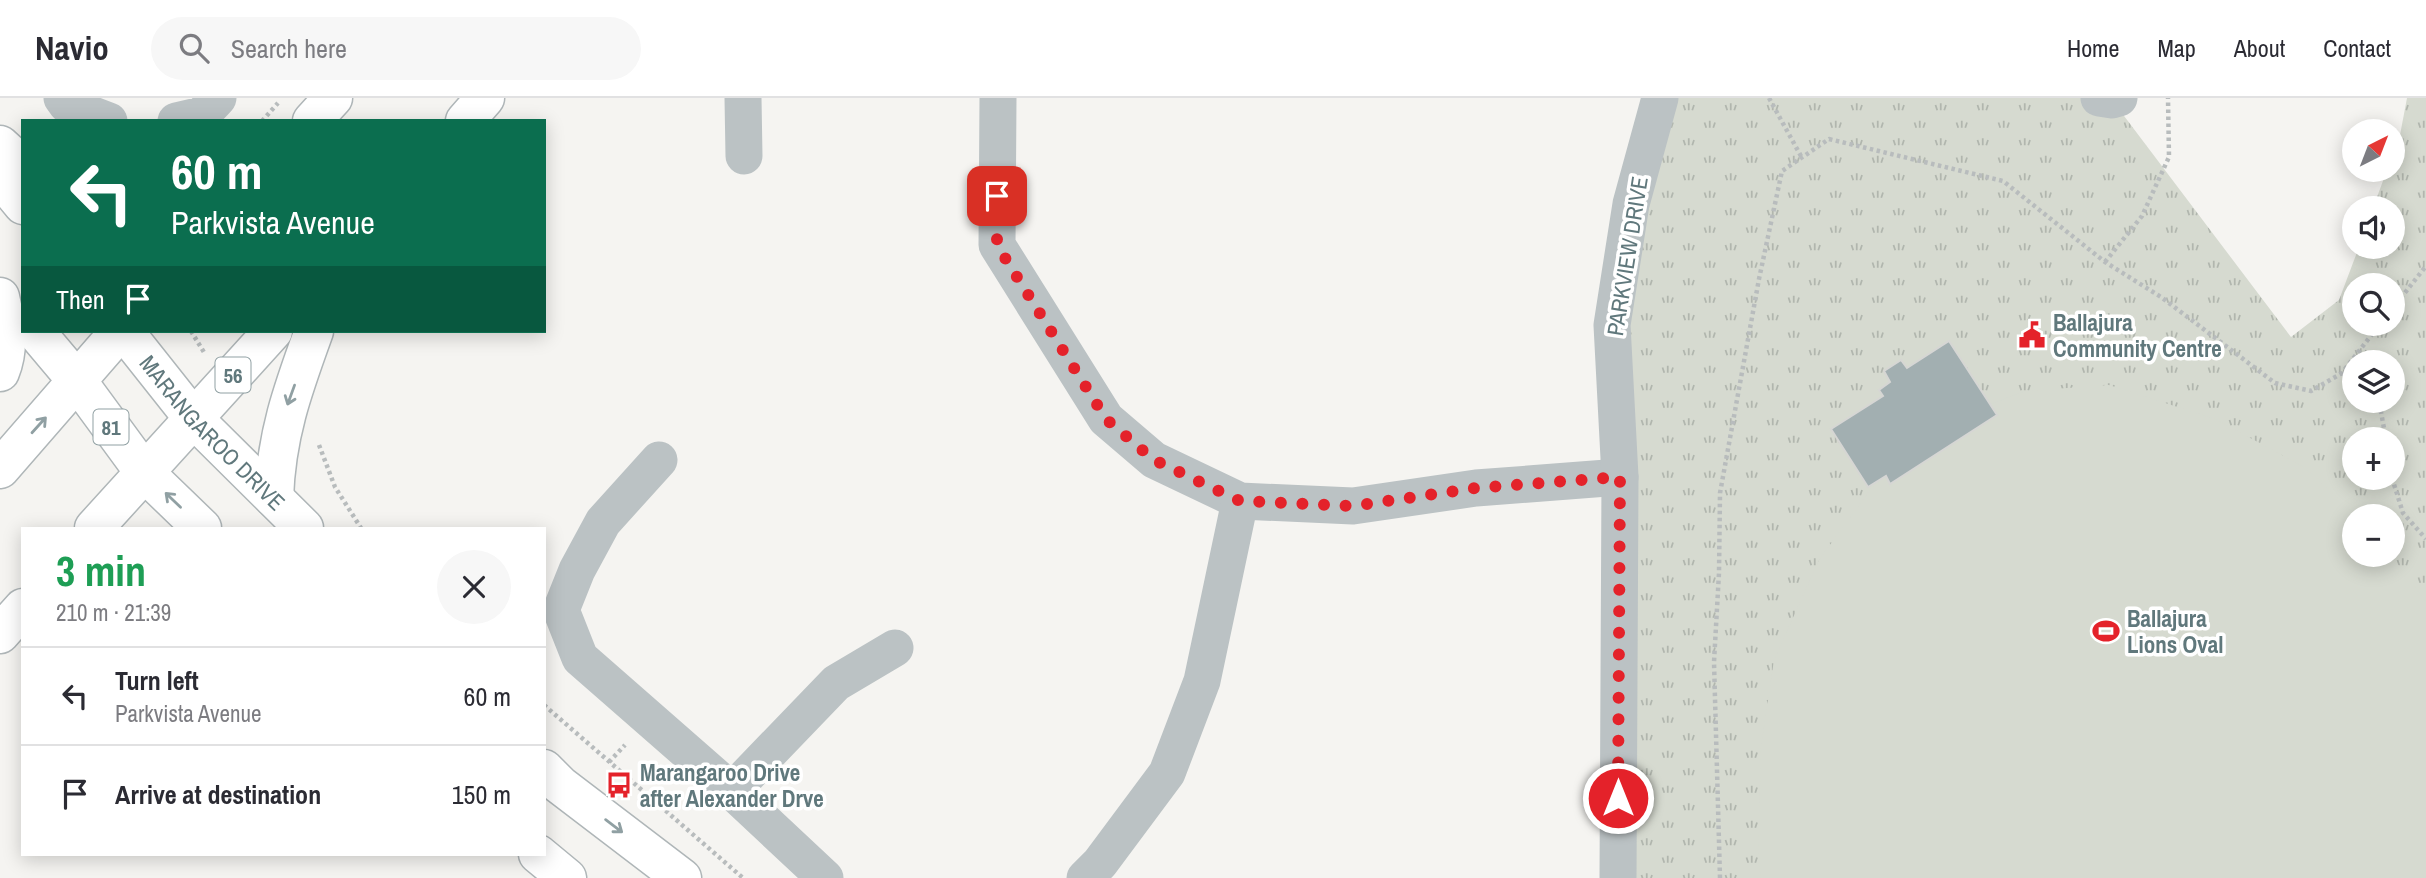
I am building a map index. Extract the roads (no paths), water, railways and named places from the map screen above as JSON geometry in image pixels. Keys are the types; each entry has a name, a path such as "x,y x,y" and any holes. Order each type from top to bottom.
{"main road":[{"path":"314,119 333,98"},
{"path":"467,119 485,98"},
{"path":"0,145 21,164"},
{"path":"0,177 21,203"},
{"path":"0,289 21,314"},
{"path":"0,297 6,344 0,372"},
{"name":"81","path":"37,333 78,382 145,472"},
{"path":"0,469 120,333"},
{"name":"MARANGAROO DRIVE","path":"124,333 194,418 303,527"},
{"name":"56","path":"95,527 271,333"},
{"path":"274,498 277,457 288,404 313,333"},
{"path":"145,472 201,527"},
{"path":"0,634 21,610"},
{"path":"546,771 560,785 682,878"},
{"path":"540,856 567,878"}],"street":[{"path":"62,98 67,105 103,119"},
{"path":"185,119 202,115 218,98"},
{"path":"743,98 744,156"},
{"path":"998,98 997,245 1106,419 1154,460 1240,501 1353,506 1476,488 1620,477"},
{"name":"PARKVIEW DRIVE","path":"1618,878 1620,477 1615,424 1612,325 1631,204 1660,98"},
{"path":"2099,98 2119,98"},
{"path":"659,460 604,522 577,570 561,610 580,658 732,791 825,878"},
{"path":"1102,873 1167,773 1202,681 1240,501"},
{"path":"732,791 836,683 895,648"}],"place":[{"name":"Ballajura Community Centre","path":"2032,335"},
{"name":"Ballajura Lions Oval","path":"2106,631"},
{"name":"Marangaroo Drive after Alexander Drve","path":"619,785"}]}
